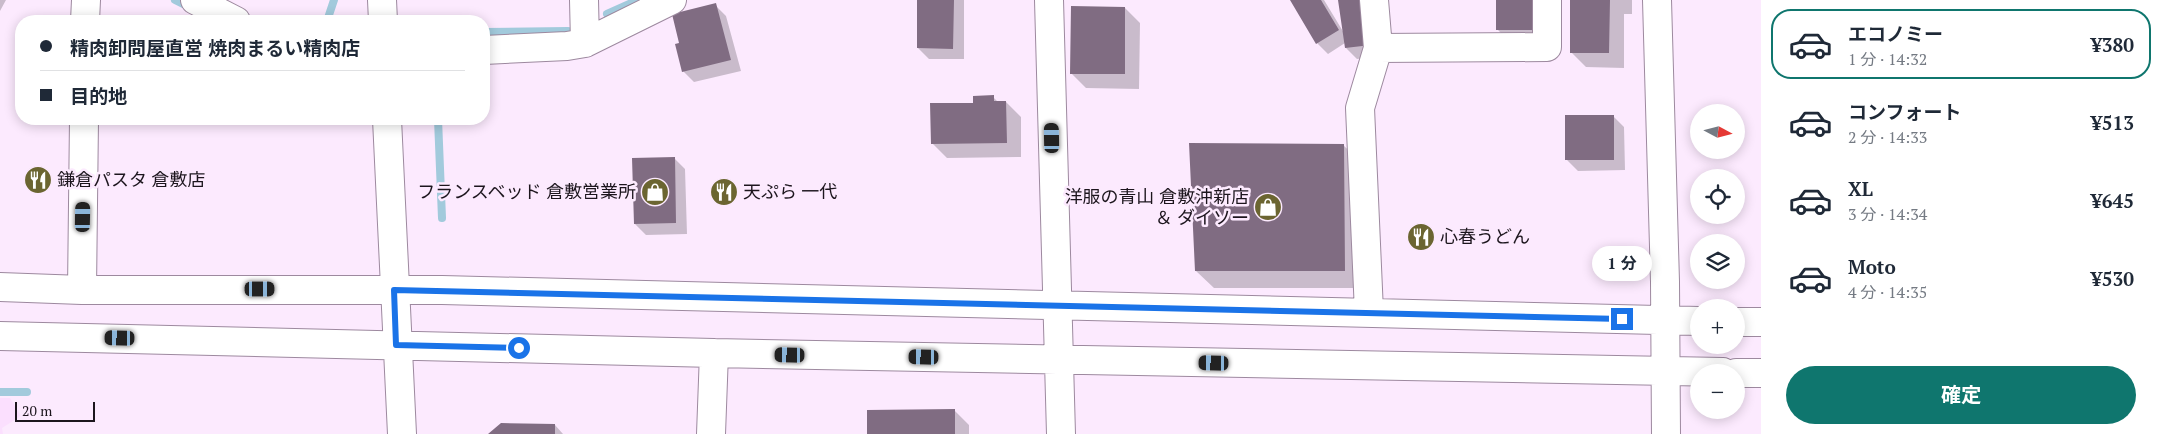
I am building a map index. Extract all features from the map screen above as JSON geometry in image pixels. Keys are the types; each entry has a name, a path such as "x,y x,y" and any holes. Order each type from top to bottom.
{"street":[{"path":"85,15 86,0"},
{"path":"195,0 224,15"},
{"path":"382,0 383,15"},
{"path":"584,0 585,43"},
{"path":"490,50 567,46 585,43 672,0"},
{"path":"1049,0 1061,434"},
{"path":"1369,312 1360,108 1378,48 1374,0"},
{"path":"1378,48 1547,47 1547,0"},
{"path":"1657,0 1665,282 1666,434"},
{"path":"82,290 84,125"},
{"path":"386,125 402,434"},
{"path":"0,288 82,290 394,290 1690,321"},
{"path":"1745,322 1761,322"},
{"path":"0,336 714,354 1690,371"},
{"path":"711,434 714,354"},
{"path":"1745,373 1761,373"}],"shaded area":[{"path":"0,398 10,398 21,416 2,428 3,434 0,434"}],"building":[{"path":"917,0 954,0 953,49 917,48"},
{"path":"1290,0 1321,0 1339,30 1316,44"},
{"path":"1338,0 1365,0 1371,45 1345,48"},
{"path":"1496,0 1533,0 1533,30 1496,30"},
{"path":"1570,0 1610,0 1609,53 1570,53"},
{"path":"716,3 731,60 682,72 675,44 679,43 672,14"},
{"path":"1071,6 1125,7 1125,74 1070,74"},
{"path":"994,95 994,101 1006,101 1007,143 931,144 930,103 973,103 973,96"},
{"path":"1565,115 1614,115 1614,160 1565,160"},
{"name":"洋服の青山 倉敷沖新店 ＆ ダイソー","path":"1189,143 1344,144 1345,271 1195,271"},
{"path":"675,157 676,223 634,224 632,158"},
{"path":"955,409 955,434 867,434 867,410"},
{"path":"501,423 555,424 555,434 488,434"}],"waterway":[{"path":"175,0 191,8"},
{"path":"329,15 334,0"},
{"path":"607,14 638,0"},
{"path":"490,32 568,31"},
{"path":"438,125 442,218"},
{"path":"0,392 27,392"}],"place":[{"name":"鎌倉パスタ 倉敷店","path":"38,180"},
{"name":"フランスベッド 倉敷営業所","path":"655,192"},
{"name":"天ぷら 一代","path":"724,192"},
{"name":"洋服の青山 倉敷沖新店 ＆ ダイソー","path":"1268,207"},
{"name":"心春うどん","path":"1421,237"}],"route":[{"path":"519,348 396,345 394,290 1622,319"}]}
